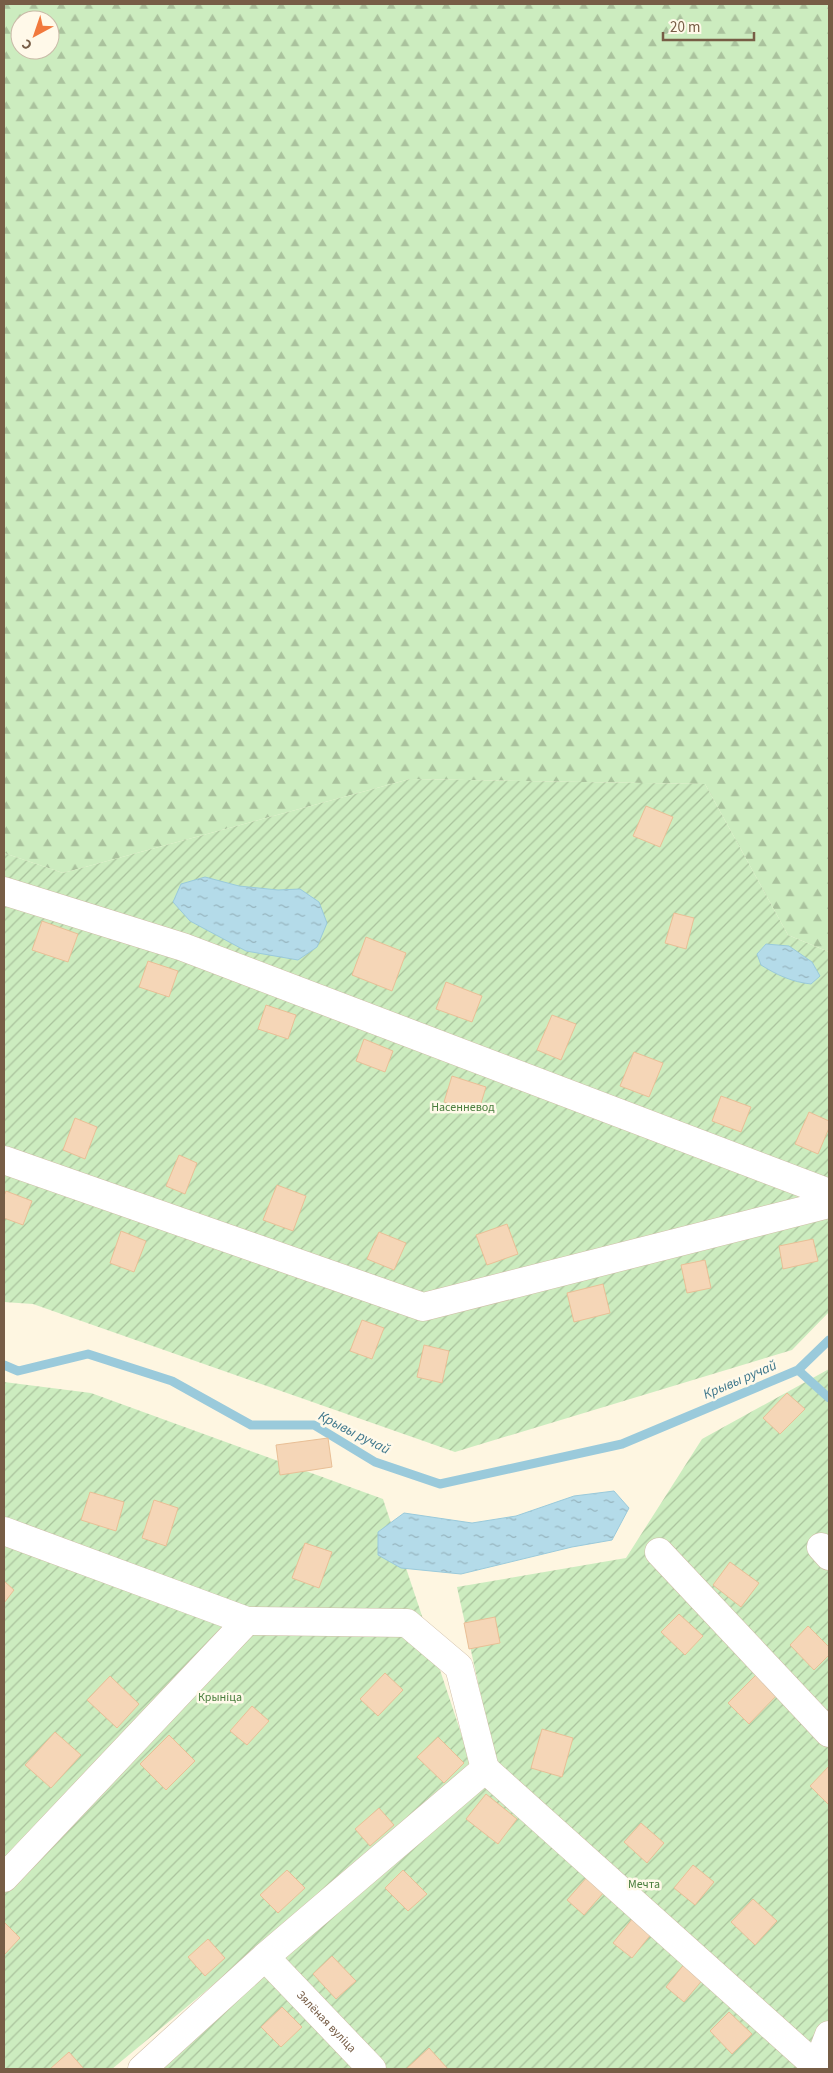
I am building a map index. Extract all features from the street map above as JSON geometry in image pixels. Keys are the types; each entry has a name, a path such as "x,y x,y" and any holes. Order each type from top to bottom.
{"lane":[{"path":"4,892 183,947 829,1193"},
{"path":"4,1160 423,1307 829,1204"},
{"path":"4,1531 247,1621 407,1623 459,1667 485,1769 818,2068 829,2035"},
{"path":"660,1552 829,1732"},
{"path":"4,1878 247,1621"},
{"path":"142,2069 273,1965 485,1769"},
{"name":"Зялёная вуліца","path":"273,1965 372,2069"}],"green space":[{"path":"4,4 829,4 829,952 788,935 705,784 410,779 63,873 4,853"},
{"name":"Насенневод","path":"410,779 705,784 788,935 829,952 829,1312 792,1350 455,1452 33,1304 4,1302 4,853 63,873"},
{"name":"Мечта","path":"829,1369 829,2069 156,2069 497,1769 457,1587 626,1558 702,1439"},
{"name":"Крыніца","path":"4,1382 91,1393 383,1499 473,1769 112,2069 4,2069"}],"water":[{"path":"205,877 239,886 278,890 300,889 319,902 327,923 317,947 298,960 246,951 190,921 173,902 181,884"},
{"path":"766,944 789,946 812,962 820,976 811,984 791,980 767,969 761,965 757,954"},
{"path":"614,1491 629,1508 612,1540 572,1547 461,1574 401,1568 378,1555 378,1532 404,1513 472,1523 516,1516 574,1496"}],"building":[{"path":"646,806 673,817 660,847 633,836"},
{"path":"674,913 694,918 686,949 665,943"},
{"path":"42,921 78,934 68,962 32,950"},
{"path":"366,937 406,953 392,991 352,975"},
{"path":"148,961 178,971 169,997 139,987"},
{"path":"446,982 482,996 472,1022 436,1009"},
{"path":"266,1005 296,1015 288,1039 258,1029"},
{"path":"552,1015 576,1024 561,1060 537,1050"},
{"path":"364,1039 393,1051 385,1072 356,1061"},
{"path":"634,1052 663,1063 649,1097 620,1086"},
{"path":"452,1076 486,1087 478,1113 444,1102"},
{"path":"721,1096 751,1107 741,1132 712,1121"},
{"path":"809,1112 829,1121 829,1128 818,1154 795,1144"},
{"path":"75,1118 97,1127 85,1159 63,1150"},
{"path":"179,1155 197,1163 185,1194 166,1186"},
{"path":"277,1185 306,1196 293,1231 263,1220"},
{"path":"6,1191 32,1201 23,1225 4,1218 4,1196"},
{"path":"507,1224 518,1254 487,1265 476,1235"},
{"path":"121,1231 146,1241 134,1272 110,1263"},
{"path":"379,1232 406,1243 394,1270 367,1259"},
{"path":"813,1239 818,1261 783,1269 779,1246"},
{"path":"705,1260 711,1288 687,1293 681,1265"},
{"path":"603,1284 610,1313 574,1322 567,1293"},
{"path":"362,1320 384,1328 372,1359 350,1351"},
{"path":"424,1345 449,1351 442,1383 417,1377"},
{"path":"787,1393 805,1409 780,1434 763,1418"},
{"path":"328,1438 332,1467 280,1475 276,1445"},
{"path":"90,1492 124,1502 116,1531 81,1520"},
{"path":"154,1500 178,1508 166,1546 142,1538"},
{"path":"305,1543 332,1552 319,1588 292,1578"},
{"path":"730,1562 759,1583 741,1607 713,1585"},
{"path":"4,1581 14,1590 4,1603"},
{"path":"679,1614 703,1636 685,1655 661,1632"},
{"path":"495,1617 500,1643 469,1649 464,1623"},
{"path":"808,1626 829,1647 829,1655 814,1670 790,1645"},
{"path":"385,1673 403,1690 378,1716 360,1699"},
{"path":"758,1673 779,1693 749,1724 728,1703"},
{"path":"110,1676 139,1704 117,1728 87,1700"},
{"path":"252,1706 269,1721 247,1745 230,1731"},
{"path":"542,1729 573,1738 562,1777 531,1768"},
{"path":"55,1732 81,1755 51,1788 25,1765"},
{"path":"169,1735 195,1761 166,1790 140,1764"},
{"path":"438,1737 464,1763 444,1783 417,1757"},
{"path":"829,1766 829,1805 810,1786"},
{"path":"486,1794 517,1819 498,1844 466,1819"},
{"path":"379,1808 394,1825 370,1846 355,1829"},
{"path":"641,1823 664,1843 647,1863 624,1842"},
{"path":"693,1865 714,1882 695,1905 674,1888"},
{"path":"287,1870 305,1888 278,1913 260,1895"},
{"path":"403,1870 427,1894 408,1911 385,1888"},
{"path":"588,1876 605,1891 584,1915 567,1900"},
{"path":"753,1899 777,1921 755,1945 731,1922"},
{"path":"633,1918 652,1933 632,1958 613,1943"},
{"path":"4,1922 20,1938 4,1955"},
{"path":"208,1939 225,1958 205,1976 188,1957"},
{"path":"332,1956 356,1981 336,1999 313,1974"},
{"path":"685,1963 704,1978 684,2002 666,1987"},
{"path":"282,2007 302,2027 281,2047 261,2027"},
{"path":"729,2012 752,2034 732,2054 710,2031"},
{"path":"429,2048 448,2069 406,2069"},
{"path":"69,2052 84,2069 50,2069"}],"waterway":[{"path":"798,1370 829,1340"},
{"name":"Крывы ручай","path":"4,1365 18,1371 88,1354 172,1381 251,1425 314,1425 375,1462 440,1484 622,1444 798,1370 829,1398"}]}
